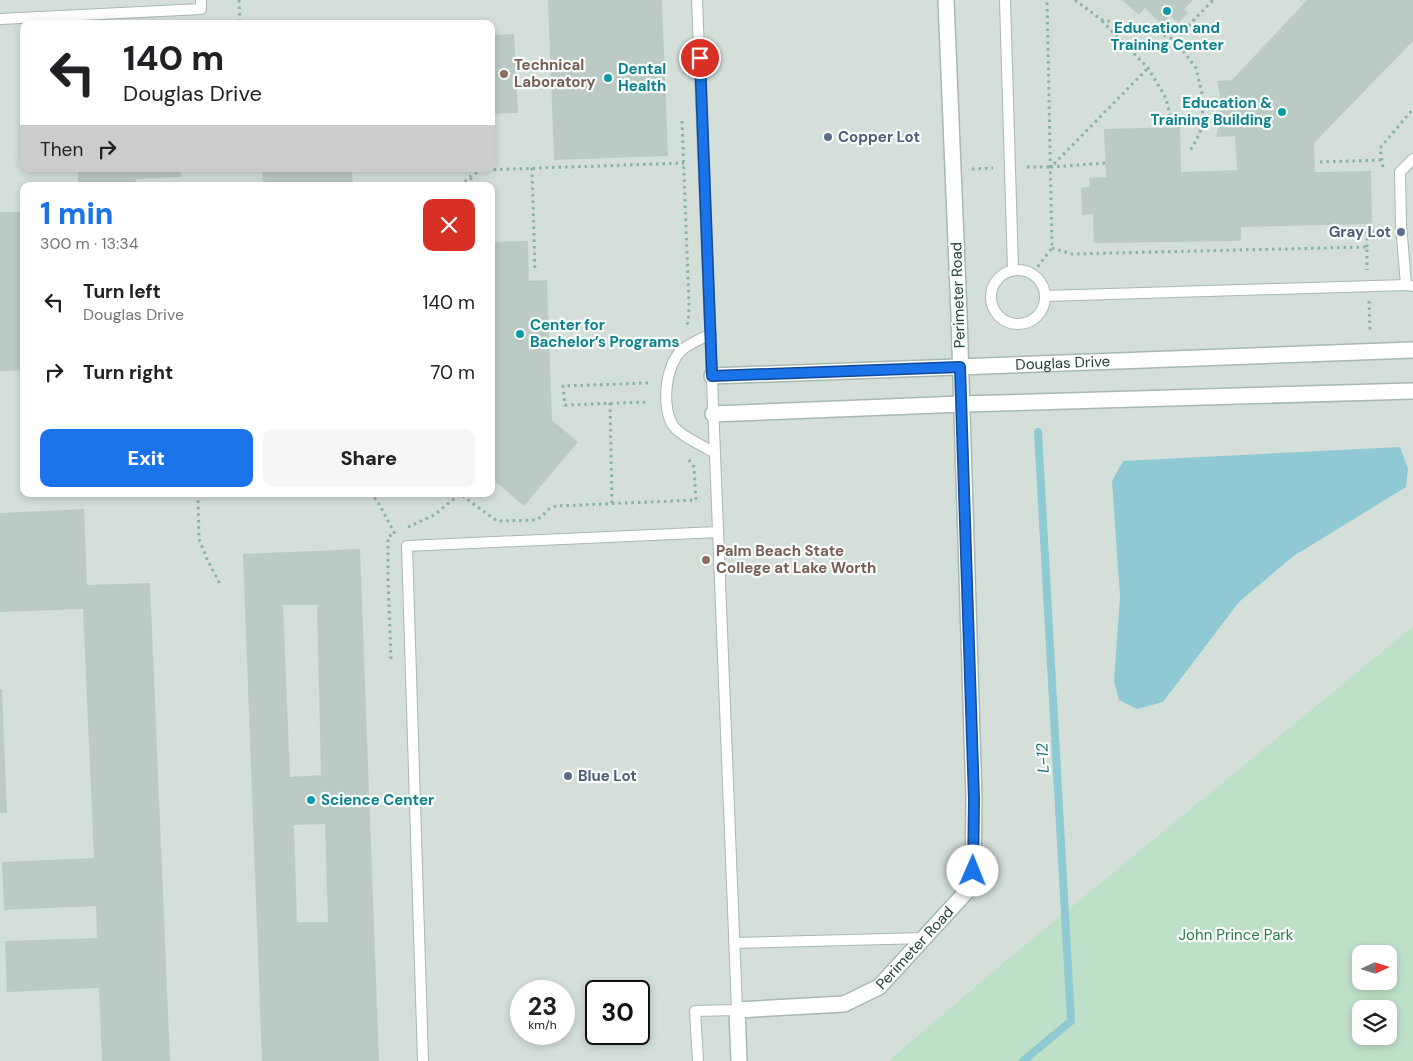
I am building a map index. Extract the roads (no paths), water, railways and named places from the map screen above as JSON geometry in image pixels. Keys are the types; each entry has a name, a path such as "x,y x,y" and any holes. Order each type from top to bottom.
{"street":[{"name":"Perimeter Road","path":"737,1010 844,1004 879,986 967,891 973,871 974,800 962,404 946,0"},
{"name":"Douglas Drive","path":"712,376 1413,350"},
{"path":"713,414 962,404 1413,391"},
{"path":"737,1010 739,1061"}],"lane":[{"path":"698,0 737,1010 695,1011 698,1061"},
{"path":"1006,0 1013,270"},
{"path":"0,19 201,4"},
{"path":"1045,296 1409,285 1401,224 1400,172 1413,159"},
{"path":"1013,270 1027,271 1030,277 1039,280 1043,287 1044,305 1040,313 1026,324 1008,323 997,316 991,304 992,286 1004,273 1013,270"},
{"path":"711,334 683,349 674,359 667,383 667,412 674,427 681,433 715,452"},
{"path":"423,1061 407,546 718,532"},
{"path":"734,943 924,938"}],"water":[{"path":"1400,447 1408,469 1406,487 1292,557 1239,602 1163,702 1137,709 1119,700 1114,681 1120,597 1112,481 1123,461"}],"waterway":[{"name":"L-12","path":"1023,1061 1071,1021 1038,432"}],"place":[{"name":"Education and Training Center","path":"1167,11"},
{"name":"Technical Laboratory","path":"504,74"},
{"name":"Dental Health","path":"608,78"},
{"name":"Education & Training Building","path":"1282,112"},
{"name":"Copper Lot","path":"828,137"},
{"name":"Gray Lot","path":"1401,232"},
{"name":"Center for Bachelor’s Programs","path":"520,334"},
{"name":"Palm Beach State College at Lake Worth","path":"706,560"},
{"name":"Blue Lot","path":"568,776"},
{"name":"Science Center","path":"311,800"}],"park label":[{"name":"John Prince Park","path":"1236,935"}]}
